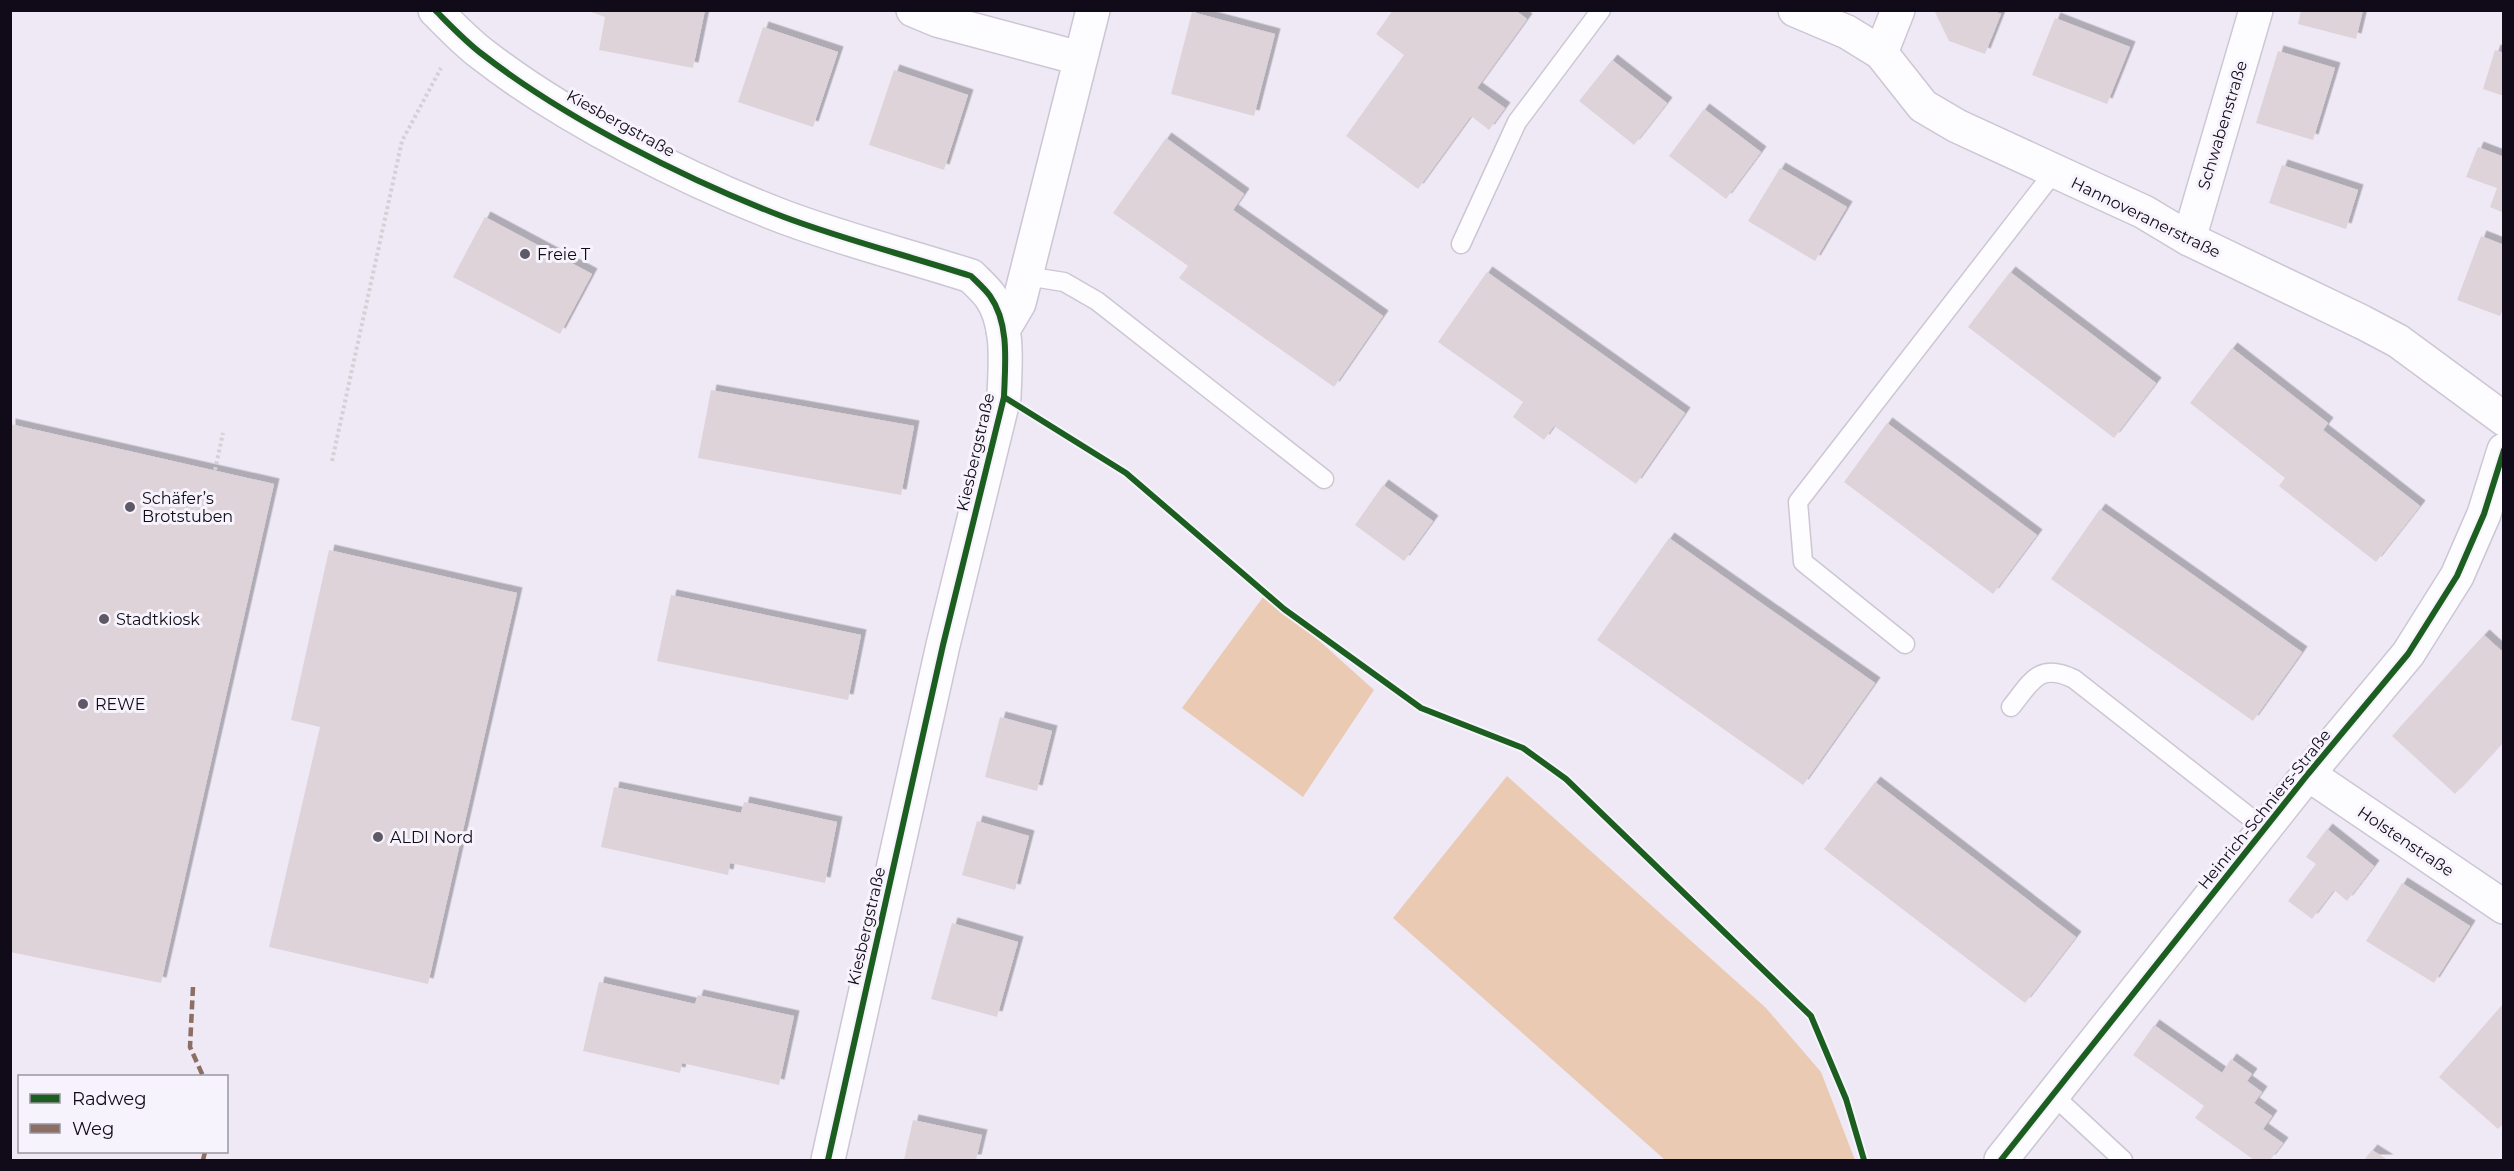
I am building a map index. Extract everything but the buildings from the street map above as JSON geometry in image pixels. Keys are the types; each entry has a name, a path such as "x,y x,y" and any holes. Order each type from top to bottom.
{"street":[{"name":"Kiesbergstraße","path":"435,10 481,53 538,93 614,137 701,182 784,217 971,276 991,297 1003,330 1006,359 1004,397 946,633 828,1161"},
{"path":"913,10 937,20 1079,58"},
{"path":"1003,330 1019,303 1079,58 1093,10"},
{"name":"Hannoveranerstraße","path":"1795,10 1847,32 1881,53 1923,106 1957,126 2144,212 2189,239 2398,341 2504,419"},
{"path":"1881,53 1898,10"},
{"name":"Schwabenstraße","path":"2189,239 2256,10"},
{"name":"Heinrich-Schniers-Straße","path":"2001,1161 2308,774 2408,654 2457,576 2484,514 2504,450"},
{"name":"Holstenstraße","path":"2308,774 2504,907"}],"lane":[{"path":"1461,244 1517,122 1601,10"},
{"path":"1905,644 1803,562 1798,502 2054,172"},
{"path":"1026,276 1064,282 1097,301 1324,479"},
{"path":"2011,707 2036,676 2054,672 2074,679 2265,829"},
{"path":"2053,1095 2122,1161"}],"path":[{"path":"332,461 402,141 459,33"},
{"path":"215,470 223,433"}],"shaded area":[{"path":"1266,593 1374,690 1303,797 1182,708"},
{"path":"1507,776 1766,1008 1821,1072 1855,1160 1665,1160 1393,918"}],"marked path":[{"path":"193,987 190,1047 203,1075"},
{"path":"203,1160 205,1153"}],"cycle path":[{"path":"435,10 476,49 515,78 627,146 707,185 784,217 854,241 971,276 990,296 1001,319 1005,345 1004,397 943,645 828,1160"},
{"path":"1004,397 1126,473 1284,609 1421,708 1523,748 1566,779 1811,1016 1846,1099 1864,1160"},
{"path":"2001,1160 2308,774 2408,654 2457,576 2484,514 2504,450"}],"place":[{"name":"Freie T","path":"525,254"},
{"name":"Schäfer’s Brotstuben","path":"130,507"},
{"name":"Stadtkiosk","path":"104,619"},
{"name":"REWE","path":"83,704"},
{"name":"ALDI Nord","path":"378,837"}]}
